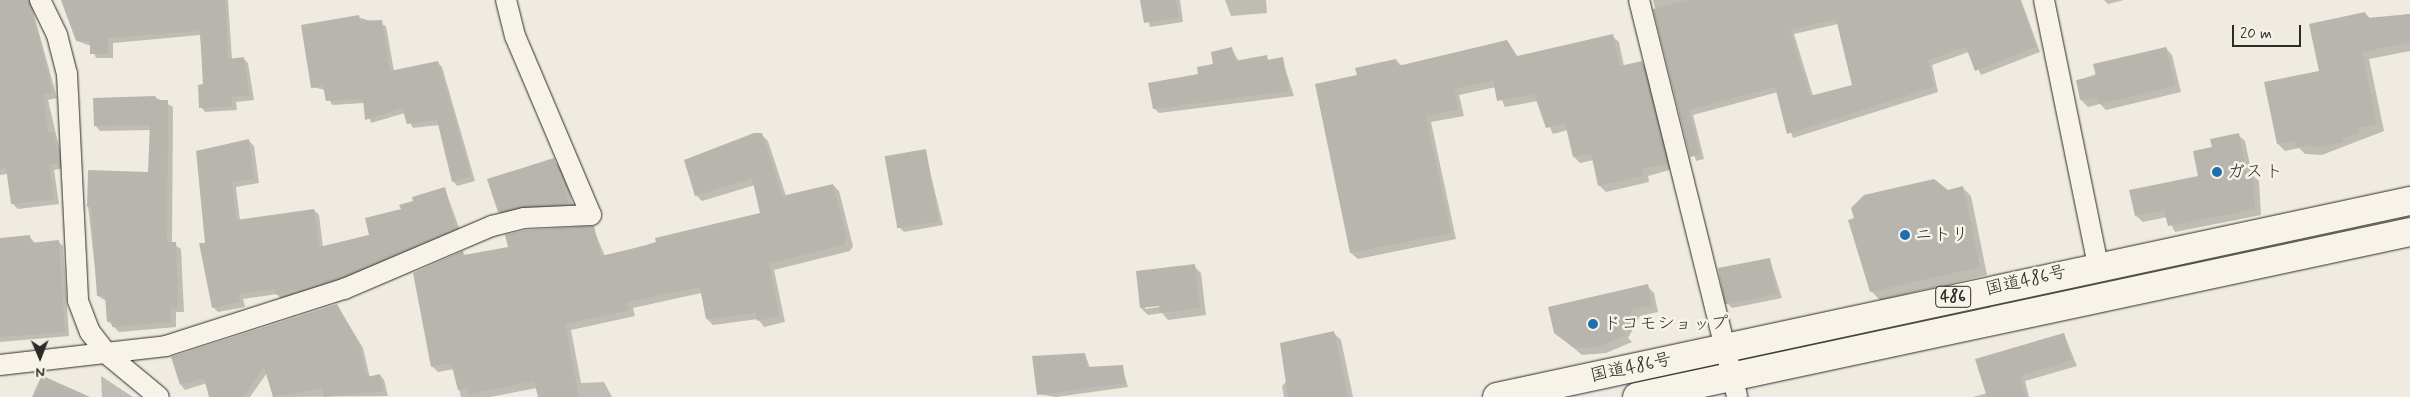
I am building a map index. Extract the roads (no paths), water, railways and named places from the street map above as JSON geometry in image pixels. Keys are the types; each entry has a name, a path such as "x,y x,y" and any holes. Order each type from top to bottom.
{"highway":[{"name":"国道486号","path":"1497,397 2098,265 2410,201"},
{"name":"国道486号","path":"1637,397 1735,387 2410,232"}],"street":[{"path":"40,0 58,36 67,74 78,301 90,332 107,354 159,397"},
{"path":"0,365 73,353 107,354 166,346 344,289 492,226 524,218 591,215 515,36 506,0"},
{"path":"1639,0 1692,224 1728,347 1735,387"},
{"path":"2044,0 2098,265"}],"place":[{"name":"ガスト","path":"2217,172"},
{"name":"ニトリ","path":"1905,235"},
{"name":"ドコモショップ","path":"1593,324"}]}
